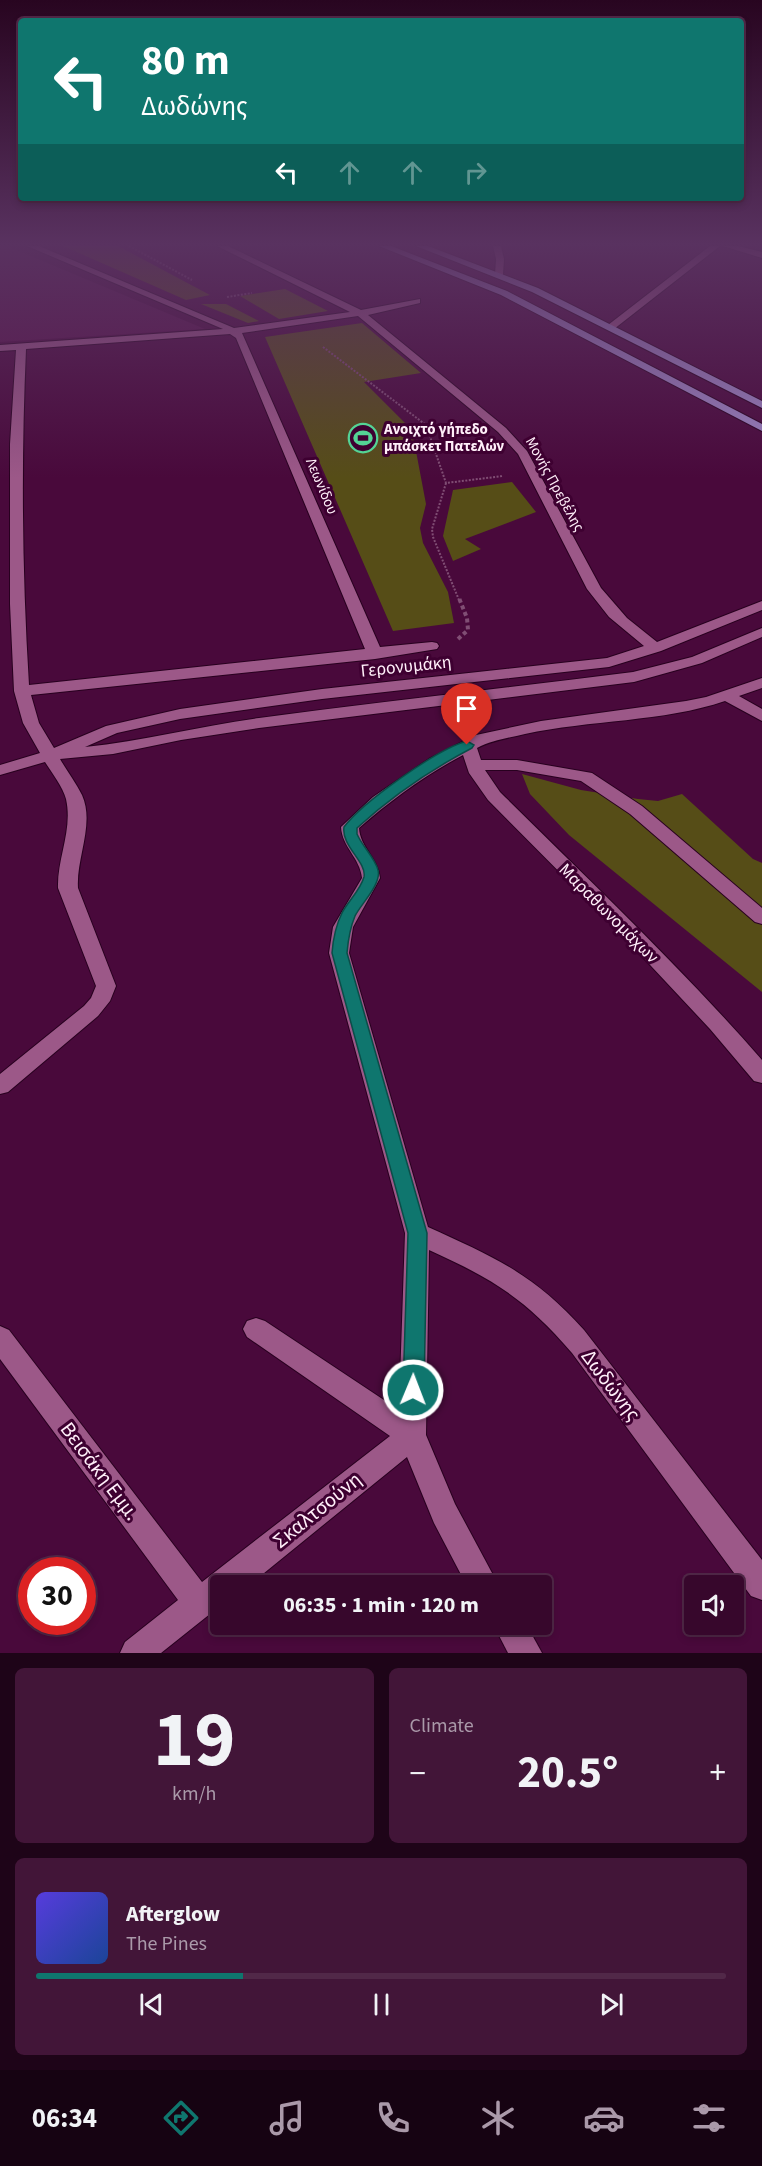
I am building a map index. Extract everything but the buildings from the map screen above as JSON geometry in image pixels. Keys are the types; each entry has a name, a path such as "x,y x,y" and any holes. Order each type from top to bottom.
{"main road":[{"path":"560,323 762,428"},
{"path":"603,323 762,405"}],"street":[{"path":"216,323 236,332"},
{"path":"0,348 236,332 304,323"},
{"name":"Μονής Πρεβέλης","path":"372,323 502,430 517,445 605,605 625,625 656,648"},
{"path":"611,327 616,323"},
{"name":"Λεωνίδου","path":"236,332 243,341 375,654"},
{"path":"0,1086 91,1011 100,1001 106,986 68,888 67,871 75,838 76,810 72,790 31,723 22,691 17,594 16,488 21,346"},
{"name":"Γερονυμάκη","path":"0,770 51,755 112,729 191,712 322,694 609,662 656,648 762,605"},
{"name":"Γερονυμάκη","path":"51,755 113,749 181,735 259,723 634,677 697,660 762,632"},
{"path":"22,691 432,646"},
{"path":"478,1575 444,1513 412,1435 417,1233 339,953 343,927 371,878 371,870 350,834 350,827 379,801 435,763 471,755 520,729 661,711 728,696 762,683"},
{"path":"728,696 762,716"},
{"path":"471,755 586,777 636,810 762,918"},
{"name":"Μαραθωνομάχων","path":"471,755 494,796 630,931 718,1024 762,1075"},
{"name":"Δωδώνης","path":"417,1233 500,1272 528,1291 555,1315 581,1345 762,1585"},
{"path":"256,1329 412,1435"},
{"name":"Βεισάκη Εμμ.","path":"0,1338 210,1587"},
{"name":"Σκαλτσούνη","path":"235,1575 412,1435"},
{"name":"Σκαλτσούνη","path":"136,1653 210,1595"},
{"path":"515,1635 526,1653"}],"path":[{"path":"293,325 426,425 446,483 432,529 433,537 469,626 465,634 458,639 432,646"},
{"path":"446,483 533,472"}],"shaded area":[{"path":"0,323 191,323 205,329 0,342"},
{"path":"362,323 421,373 364,382 412,430 426,504 420,528 423,543 448,592 454,623 393,631 265,337"},
{"path":"512,482 536,512 465,539 481,549 453,561 443,536 453,490"},
{"path":"522,774 581,790 638,799 658,801 682,794 753,859 762,863 762,992 569,835 530,794"}],"place":[{"name":"Ανοιχτό γήπεδο μπάσκετ Πατελών","path":"363,438"}],"route":[{"path":"413,1390 417,1233 339,953 340,940 349,914 359,902 371,878 371,870 353,841 350,827 379,801 435,763 467,745"}]}
